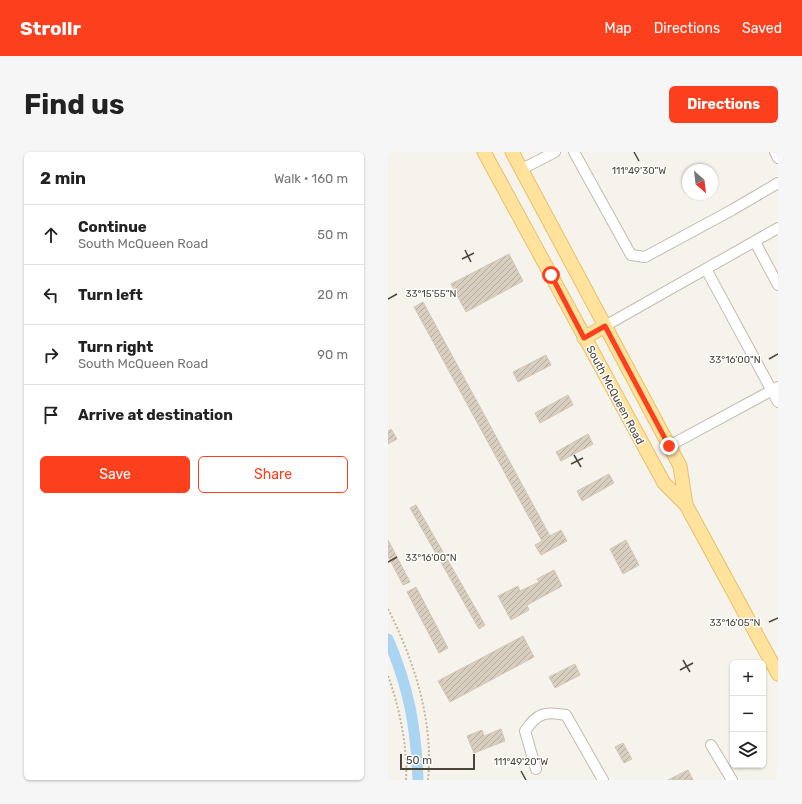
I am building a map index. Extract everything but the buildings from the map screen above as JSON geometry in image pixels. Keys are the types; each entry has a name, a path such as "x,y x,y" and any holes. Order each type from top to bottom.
{"main road":[{"name":"South McQueen Road","path":"484,152 664,483 686,505 778,674"},
{"name":"South McQueen Road","path":"512,152 680,466 686,505"},
{"path":"584,338 605,326"}],"street":[{"path":"522,169 555,152"},
{"path":"574,152 631,255 645,257 776,188"},
{"path":"775,152 778,158"},
{"path":"605,326 778,228"},
{"path":"755,242 778,285"},
{"path":"706,269 775,388 778,402"},
{"path":"669,446 775,388"},
{"path":"536,769 524,731 533,718 552,713 566,715 603,780"},
{"path":"711,746 732,780"}],"path":[{"path":"388,609 396,624 418,686 428,742 428,780"},
{"path":"388,676 401,725 407,768 406,780"}],"waterway":[{"path":"388,639 401,674 410,708 415,742 418,780"}],"route":[{"path":"551,275 584,338 605,326 669,446"}]}
